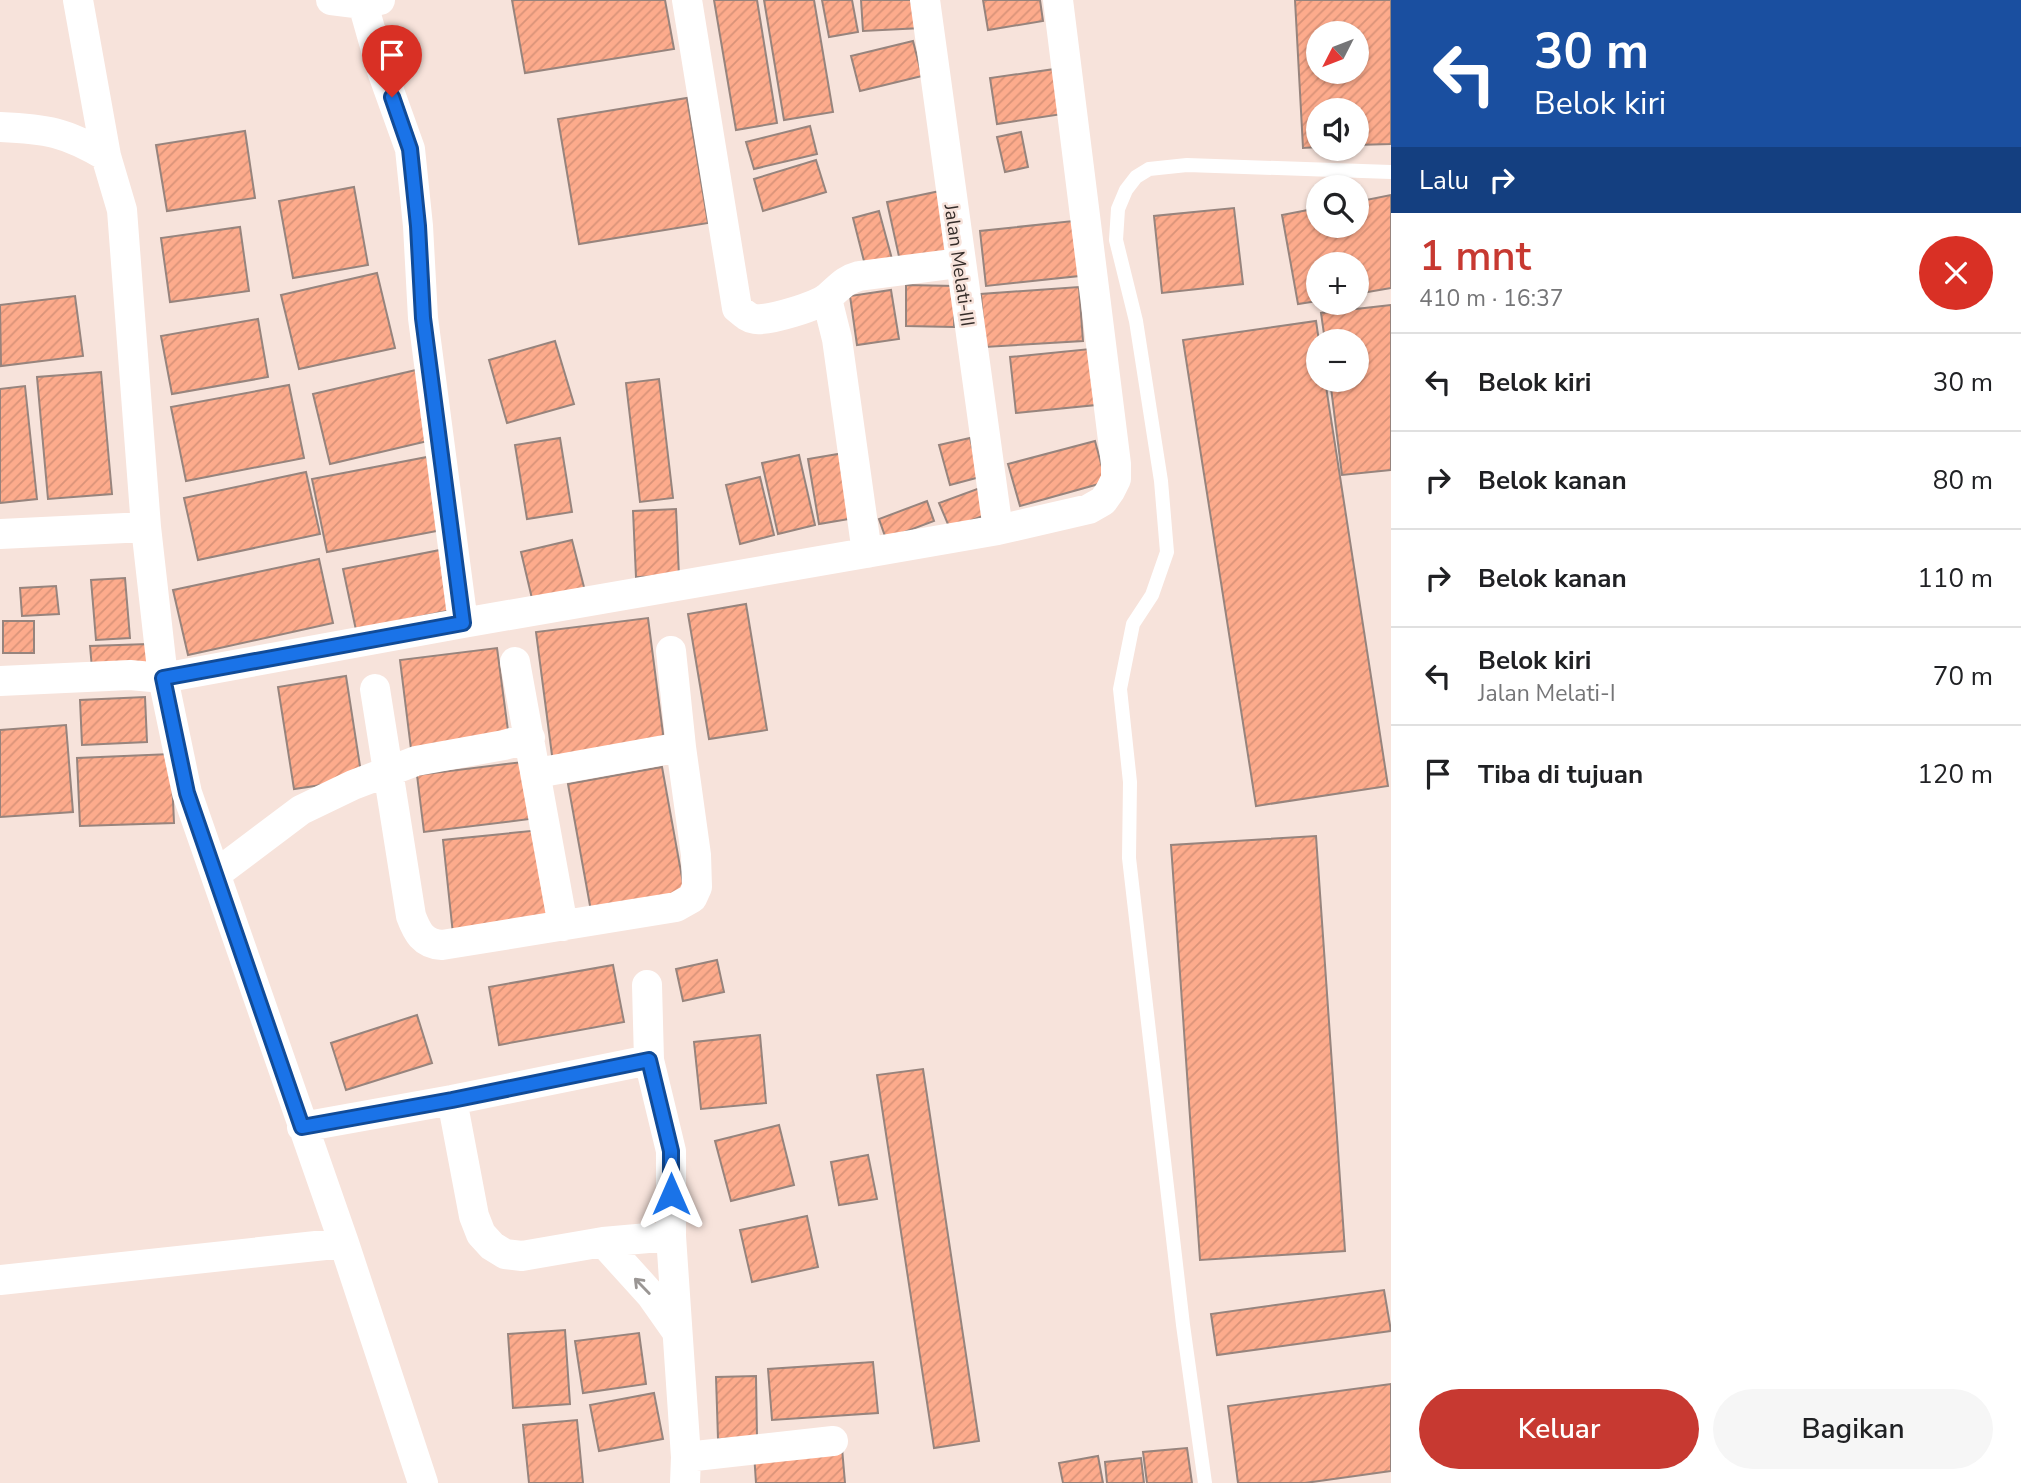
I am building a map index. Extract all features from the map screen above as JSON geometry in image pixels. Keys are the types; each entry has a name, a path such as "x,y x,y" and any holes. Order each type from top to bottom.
{"street":[{"path":"78,0 106,156 122,210 146,527 163,678 187,793 344,1243 423,1483"},
{"path":"331,0 372,2 382,71 410,149 423,318 463,623"},
{"path":"687,0 737,308 753,319 764,319 827,299 849,279 872,273 959,262"},
{"name":"Jalan Melati-III","path":"925,0 998,530"},
{"path":"0,681 130,675 163,678 998,530 1089,509 1103,500 1116,479 1116,464 1058,0"},
{"path":"0,127 55,132 106,156"},
{"path":"827,299 837,339 867,553"},
{"path":"0,534 146,527"},
{"path":"375,689 411,916 422,938 430,944 442,946 676,907 692,898 697,887 696,855 671,651"},
{"path":"515,662 564,926"},
{"path":"216,874 301,810 353,785 416,761 530,738"},
{"path":"537,773 681,747"},
{"path":"647,985 649,1060 671,1151 671,1236 686,1470 833,1441"},
{"path":"302,1127 649,1060"},
{"path":"452,1100 474,1216 481,1234 492,1246 505,1254 522,1256 603,1242 671,1236"},
{"path":"603,1242 651,1295 677,1332"},
{"path":"0,1280 344,1243"}],"lane":[{"path":"1205,1483 1129,858 1130,782 1120,689 1133,624 1152,595 1167,552 1161,481 1138,334 1116,240 1118,209 1126,190 1136,177 1149,169 1187,165 1391,172"}],"building":[{"path":"512,0 665,0 674,49 525,73"},
{"path":"714,0 757,0 777,123 736,130"},
{"path":"764,0 814,0 833,112 784,120"},
{"path":"822,0 852,0 858,32 829,37"},
{"path":"861,0 921,0 922,28 863,31"},
{"path":"983,0 1040,0 1043,21 988,30"},
{"path":"1295,0 1391,0 1391,144 1369,145 1369,98 1306,98 1306,148 1303,148"},
{"path":"913,41 922,76 860,91 851,56"},
{"path":"1062,68 1069,113 997,124 990,78"},
{"path":"687,98 708,223 579,244 558,119"},
{"path":"810,126 817,154 754,169 746,142"},
{"path":"245,131 255,198 167,211 156,145"},
{"path":"1021,132 1028,167 1005,172 997,137"},
{"path":"816,160 826,192 763,211 754,179"},
{"path":"354,187 368,265 293,278 279,201"},
{"path":"940,191 953,249 900,261 887,202"},
{"path":"1391,195 1391,288 1369,292 1369,252 1306,252 1306,303 1298,304 1282,215 1306,210 1306,238 1369,238 1369,199"},
{"path":"1234,208 1243,284 1162,293 1154,216"},
{"path":"879,211 892,259 865,265 853,218"},
{"path":"1073,221 1079,276 986,286 980,231"},
{"path":"240,227 249,291 170,302 161,238"},
{"path":"377,273 395,348 299,369 281,295"},
{"path":"906,285 955,286 954,327 906,326"},
{"path":"1079,287 1083,341 985,347 981,294"},
{"path":"891,290 899,339 857,345 850,296"},
{"path":"75,296 83,356 1,366 0,305"},
{"path":"1391,305 1391,470 1342,475 1332,392 1369,392 1369,329 1323,329 1321,315 1369,315 1369,308"},
{"path":"258,319 268,377 172,394 161,336"},
{"path":"1316,321 1317,329 1306,329 1306,392 1327,392 1388,786 1256,806 1183,340"},
{"path":"555,341 574,404 507,423 489,360"},
{"path":"1090,349 1096,405 1016,413 1010,357"},
{"path":"416,370 432,440 330,464 313,394"},
{"path":"101,372 112,494 48,499 37,377"},
{"path":"659,379 673,498 640,502 626,383"},
{"path":"289,385 304,458 186,481 171,407"},
{"path":"25,386 37,499 0,503 0,389"},
{"path":"560,438 572,512 527,519 515,445"},
{"path":"970,438 980,477 950,485 939,445"},
{"path":"1095,441 1106,482 1020,506 1008,464"},
{"path":"844,453 855,518 819,524 808,459"},
{"path":"799,455 815,525 778,534 762,463"},
{"path":"427,457 442,530 327,552 312,479"},
{"path":"306,472 320,534 198,560 184,498"},
{"path":"760,477 774,535 740,544 726,485"},
{"path":"980,488 990,513 950,529 939,503"},
{"path":"927,501 934,521 886,539 879,519"},
{"path":"676,509 679,576 636,577 633,511"},
{"path":"572,540 586,595 534,607 521,552"},
{"path":"440,550 452,610 356,630 343,569"},
{"path":"319,559 333,623 188,655 173,590"},
{"path":"125,578 130,638 96,640 91,580"},
{"path":"56,586 59,614 22,616 20,588"},
{"path":"746,604 767,730 709,739 688,614"},
{"path":"648,618 665,749 553,763 536,632"},
{"path":"3,621 34,621 34,653 3,653"},
{"path":"148,644 149,666 92,668 90,646"},
{"path":"497,648 509,738 411,749 400,660"},
{"path":"346,676 362,779 294,789 278,687"},
{"path":"145,697 147,742 82,745 80,700"},
{"path":"66,725 73,812 0,817 0,730"},
{"path":"171,754 174,823 80,826 77,758"},
{"path":"523,762 530,819 424,832 417,775"},
{"path":"662,767 685,894 591,911 568,784"},
{"path":"541,830 552,924 453,934 443,840"},
{"path":"1316,836 1345,1251 1200,1260 1171,845"},
{"path":"717,960 724,992 683,1001 676,969"},
{"path":"613,965 624,1022 499,1045 489,987"},
{"path":"417,1015 432,1063 346,1090 331,1043"},
{"path":"760,1035 766,1103 701,1109 694,1042"},
{"path":"923,1069 979,1441 934,1448 877,1075"},
{"path":"779,1125 794,1185 731,1201 715,1141"},
{"path":"868,1155 877,1199 839,1205 831,1162"},
{"path":"807,1216 818,1267 752,1282 740,1230"},
{"path":"1384,1290 1391,1331 1217,1355 1211,1314"},
{"path":"565,1330 570,1404 513,1408 508,1334"},
{"path":"639,1333 646,1384 583,1393 575,1341"},
{"path":"873,1362 878,1413 772,1420 768,1369"},
{"path":"756,1376 757,1438 718,1439 716,1377"},
{"path":"1391,1384 1391,1471 1305,1483 1238,1483 1228,1406"},
{"path":"654,1393 663,1439 599,1451 590,1405"},
{"path":"577,1420 583,1483 529,1483 523,1425"},
{"path":"842,1448 845,1483 756,1483 754,1453"},
{"path":"1187,1448 1192,1483 1147,1483 1143,1452"},
{"path":"1098,1456 1103,1483 1063,1483 1059,1463"},
{"path":"1141,1458 1144,1483 1107,1483 1105,1462"}],"route":[{"path":"392,97 410,149 423,318 463,623 163,678 187,793 302,1127 649,1060 671,1151 671,1194"}]}
